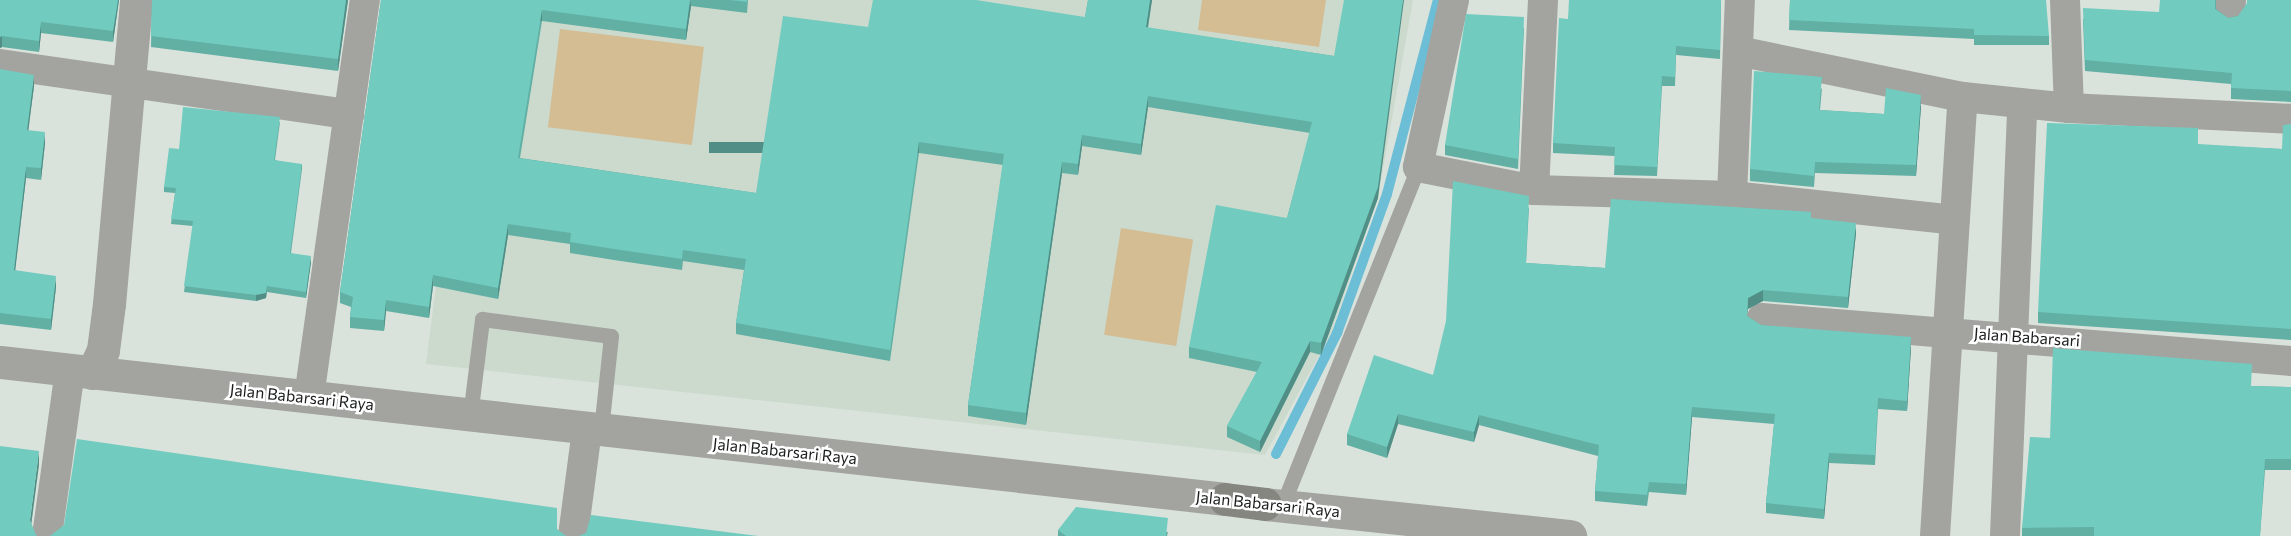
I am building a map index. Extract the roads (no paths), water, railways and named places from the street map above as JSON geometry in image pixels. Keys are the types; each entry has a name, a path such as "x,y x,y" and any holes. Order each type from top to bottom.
{"main road":[{"name":"Jalan Babarsari Raya","path":"1225,499 1273,505"}],"street":[{"path":"47,536 87,349 136,0"},
{"path":"309,397 365,0"},
{"path":"1454,0 1418,167 1534,190 1732,196 1955,220"},
{"path":"1534,190 1543,0"},
{"path":"1732,196 1740,0"},
{"path":"2065,0 2068,108"},
{"path":"1738,51 1963,97 2068,108 2291,119"},
{"path":"0,64 126,76 349,114"},
{"path":"1935,536 1963,97"},
{"path":"2005,536 2022,104"},
{"name":"Jalan Babarsari","path":"1762,318 2014,335 2291,361"},
{"name":"Jalan Babarsari Raya","path":"0,362 1225,499"},
{"path":"573,536 594,429"},
{"name":"Jalan Babarsari Raya","path":"1273,505 1520,534 1570,536"}],"lane":[{"path":"1273,505 1418,167"},
{"path":"470,416 482,319 610,336 594,429"}],"waterway":[{"path":"1276,454 1337,333 1387,194 1438,0"}]}
